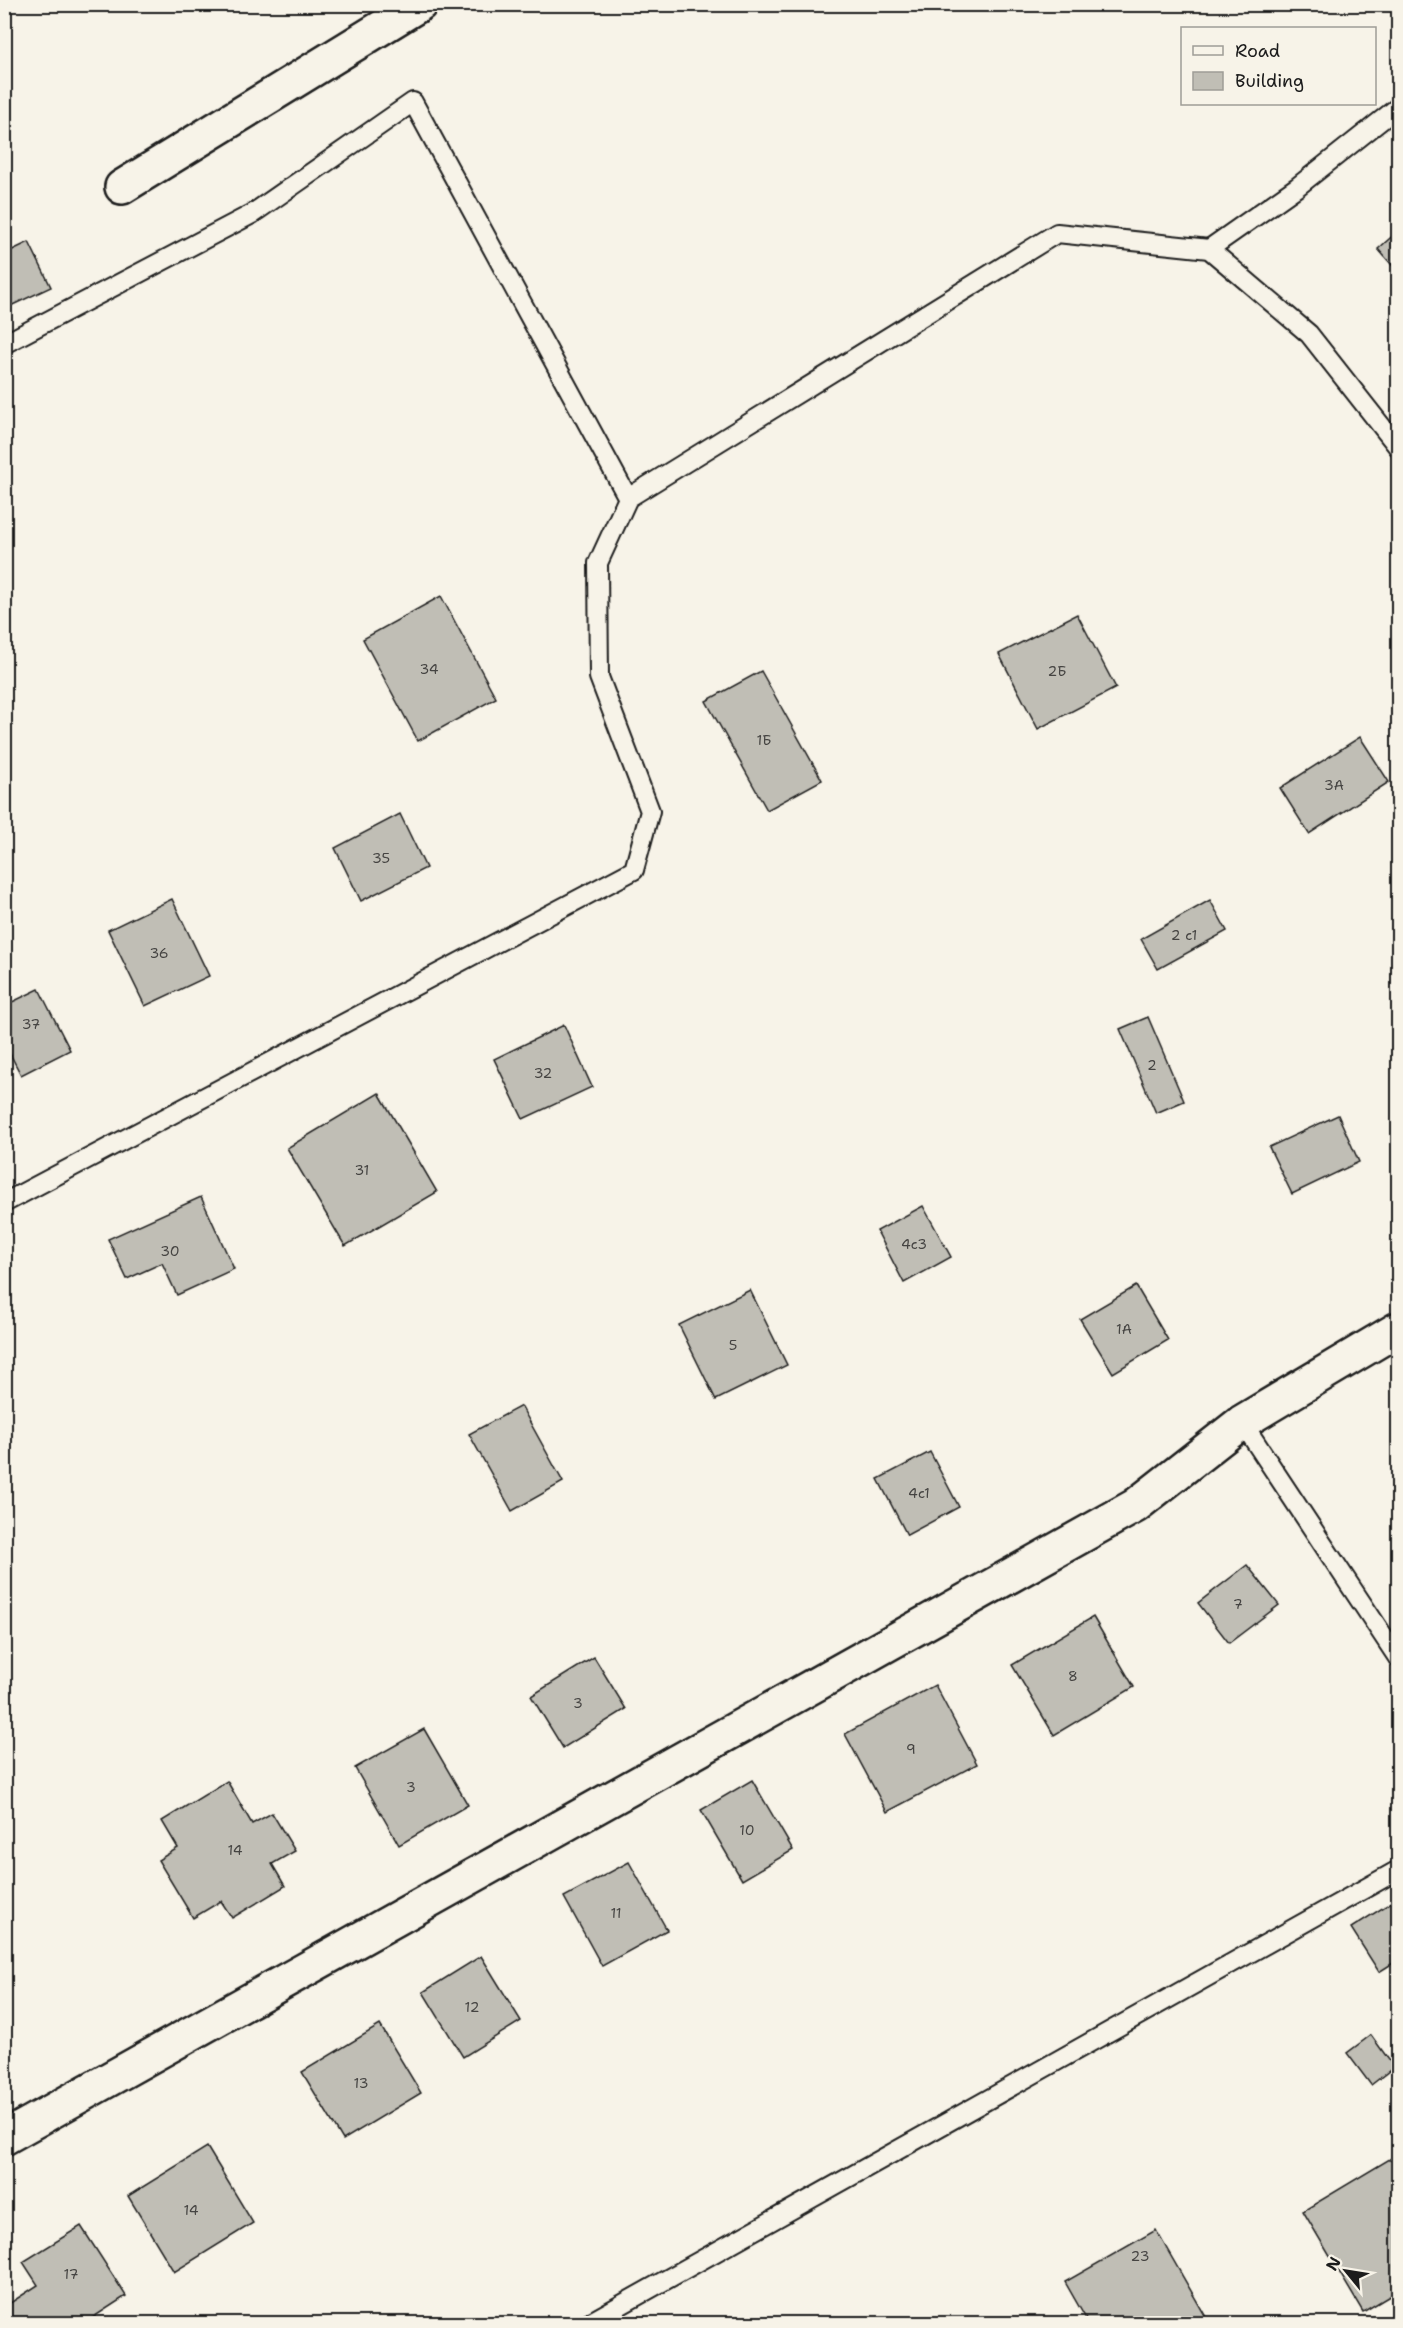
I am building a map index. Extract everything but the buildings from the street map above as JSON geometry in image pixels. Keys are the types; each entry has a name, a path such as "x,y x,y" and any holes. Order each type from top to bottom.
{"street":[{"path":"122,187 420,4"},
{"path":"4,2138 1135,1506 1242,1422 1398,1329"}],"lane":[{"path":"4,344 252,214 413,102 628,498"},
{"path":"1209,249 1297,187 1398,107"},
{"path":"4,1203 634,870 650,811 599,677 598,563 628,498 1057,233 1209,249 1309,334 1398,447"},
{"path":"1242,1422 1398,1658"},
{"path":"587,2324 1398,1870"}]}
